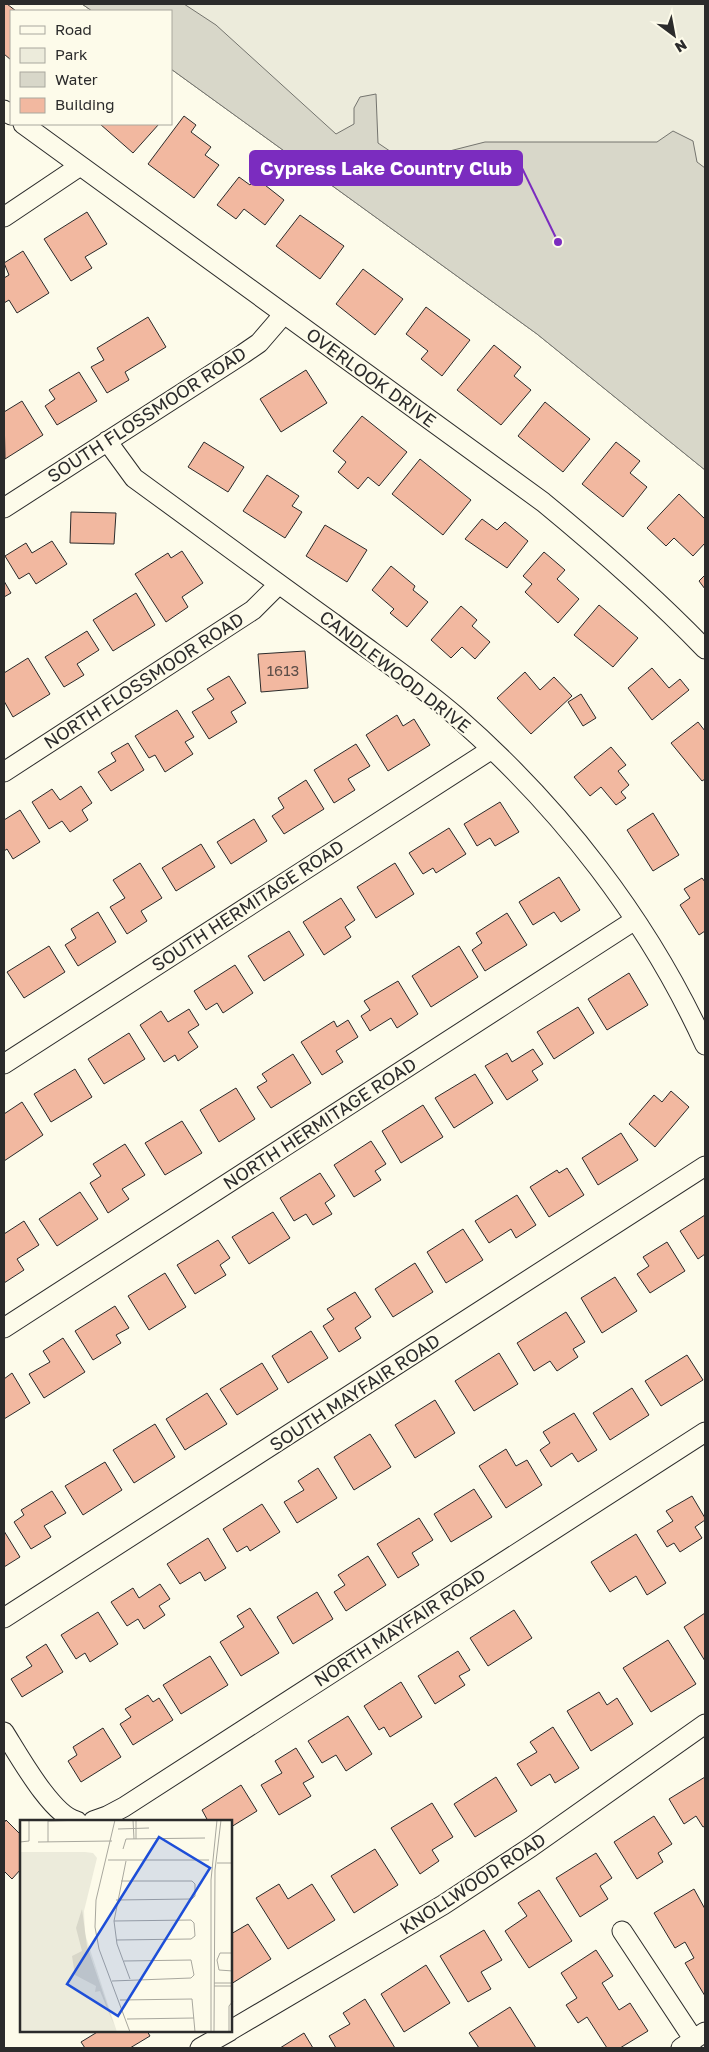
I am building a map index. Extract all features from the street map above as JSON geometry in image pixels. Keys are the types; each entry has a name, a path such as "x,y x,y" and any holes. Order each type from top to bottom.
{"street":[{"name":"OVERLOOK DRIVE","path":"24,125 543,502 604,552 664,607 705,649"},
{"path":"4,217 80,166"},
{"name":"SOUTH FLOSSMOOR ROAD","path":"4,508 259,343 284,314"},
{"name":"CANDLEWOOD DRIVE","path":"107,441 134,478 426,692 492,749 550,807 635,920 671,980 705,1045"},
{"name":"NORTH FLOSSMOOR ROAD","path":"4,772 253,610 279,584"},
{"name":"SOUTH HERMITAGE ROAD","path":"4,1064 492,749"},
{"name":"NORTH HERMITAGE ROAD","path":"4,1328 635,920"},
{"name":"SOUTH MAYFAIR ROAD","path":"4,1618 705,1166"},
{"name":"NORTH MAYFAIR ROAD","path":"96,1820 124,1806 705,1432"},
{"name":"KNOLLWOOD ROAD","path":"232,2029 443,1905 531,1847 705,1724"},
{"path":"4,1732 55,1808 74,1820"},
{"path":"622,1932 693,2040"},
{"name":"KNOLLWOOD ROAD","path":"200,2048 227,2032"}],"green space":[{"path":"82,4 705,4 705,470 537,334 172,70 172,10 91,10"}],"water":[{"path":"82,4 184,4 216,25 336,134 354,124 354,108 360,97 376,94 378,143 406,162 485,142 657,142 673,131 693,141 697,162 705,168 705,470 537,334 172,70 172,10 91,10"}],"building":[{"path":"4,4 7,4 15,10 10,10 10,59 4,54"},
{"path":"184,116 196,125 191,132 211,147 205,155 219,165 194,198 148,164"},
{"path":"101,125 158,125 133,153"},
{"path":"239,177 250,185 256,178 284,200 265,225 244,209 236,219 217,205"},
{"path":"87,212 107,244 85,257 92,268 71,281 44,239"},
{"path":"300,215 344,246 320,279 276,246"},
{"path":"23,251 49,293 17,313 9,300 4,303 4,278 9,275 4,263"},
{"path":"363,269 403,299 375,335 336,304"},
{"path":"426,307 470,340 442,376 421,359 428,351 406,334"},
{"path":"148,317 166,347 125,372 129,380 107,393 91,367 104,360 97,348"},
{"path":"494,345 521,367 514,376 531,390 501,425 457,390"},
{"path":"306,370 327,403 281,432 260,399"},
{"path":"79,372 97,401 57,425 45,406 55,399 49,390"},
{"path":"22,401 43,435 5,459 4,412"},
{"path":"545,402 590,439 563,472 518,436"},
{"path":"362,416 407,452 379,486 368,477 358,489 338,472 346,462 333,451"},
{"path":"204,442 244,467 228,492 188,467"},
{"path":"616,442 640,461 630,473 647,487 623,517 582,484"},
{"path":"420,459 471,500 443,535 392,494"},
{"path":"267,475 299,496 292,506 302,512 285,538 243,511"},
{"path":"679,494 705,519 705,543 693,556 674,538 666,546 647,528"},
{"path":"71,512 116,513 114,544 70,543"},
{"path":"482,519 497,530 505,522 528,541 507,568 465,539"},
{"path":"325,525 367,550 347,582 306,556"},
{"path":"52,541 67,564 36,584 29,573 19,579 5,556 26,543 32,553"},
{"path":"182,551 203,583 182,597 188,607 166,622 135,574 168,553 171,558"},
{"path":"544,552 565,570 557,579 579,599 558,623 525,592 532,584 523,576"},
{"path":"391,566 415,586 413,590 428,602 407,627 390,613 394,609 372,590"},
{"path":"705,575 705,589 699,581"},
{"path":"4,581 11,593 4,597"},
{"path":"136,593 155,625 113,651 93,620"},
{"path":"599,605 638,638 613,667 574,635"},
{"path":"461,606 477,620 472,626 490,642 475,659 462,647 451,658 431,640"},
{"path":"87,631 99,650 77,664 84,675 64,687 45,657"},
{"path":"305,651 308,688 261,692 258,654"},
{"path":"28,658 50,694 13,717 4,701 4,673"},
{"path":"652,668 669,688 680,679 689,690 652,720 628,688"},
{"path":"525,672 540,690 554,677 572,696 531,734 497,698"},
{"path":"229,676 246,703 231,712 237,722 209,739 192,712 214,699 207,689"},
{"path":"581,694 596,718 583,726 568,702"},
{"path":"177,710 194,737 185,742 193,754 165,772 155,755 149,758 135,736"},
{"path":"397,715 403,726 414,719 430,745 388,771 366,735"},
{"path":"698,722 705,731 705,779 702,781 671,743"},
{"path":"128,743 144,770 111,791 98,772 116,761 111,753"},
{"path":"356,744 370,766 348,779 355,790 334,803 314,770"},
{"path":"611,747 626,765 618,771 629,785 621,792 626,798 616,805 601,787 590,796 574,777"},
{"path":"306,780 324,809 284,834 272,816 284,808 278,798"},
{"path":"81,786 92,803 82,810 88,820 70,832 62,821 49,829 32,802 52,789 60,800"},
{"path":"500,802 519,832 495,846 490,838 477,846 464,824"},
{"path":"20,810 40,842 13,859 7,849 4,851 4,820"},
{"path":"653,813 679,855 653,871 627,830"},
{"path":"254,819 267,841 231,864 217,842"},
{"path":"449,828 466,854 436,873 433,868 423,874 409,853"},
{"path":"201,844 215,867 176,891 162,868"},
{"path":"140,863 162,898 141,911 147,921 127,934 110,907 125,898 113,880"},
{"path":"395,863 414,894 376,918 357,887"},
{"path":"559,877 580,910 561,922 554,912 533,925 519,902"},
{"path":"702,878 705,882 705,931 699,935 680,905 690,898 684,889"},
{"path":"341,898 355,920 345,927 351,937 324,955 303,922"},
{"path":"98,912 116,942 78,966 65,945 76,938 71,929"},
{"path":"507,913 527,945 485,971 472,950 482,943 476,933"},
{"path":"289,931 304,955 264,981 248,956"},
{"path":"49,946 65,972 24,998 7,972"},
{"path":"459,946 478,977 431,1007 412,976"},
{"path":"235,965 253,993 223,1013 217,1003 206,1010 194,991"},
{"path":"629,973 648,1005 607,1030 588,999"},
{"path":"398,981 418,1014 397,1028 391,1018 370,1031 361,1016 370,1010 364,1001"},
{"path":"578,1007 594,1033 554,1059 537,1032"},
{"path":"189,1009 199,1025 188,1032 198,1047 178,1061 175,1055 164,1062 140,1025 161,1011 168,1022"},
{"path":"348,1020 358,1037 336,1051 343,1062 322,1075 301,1042 334,1021 337,1027"},
{"path":"129,1033 145,1059 104,1084 88,1059"},
{"path":"533,1049 543,1064 532,1071 538,1080 507,1100 485,1066 507,1053 512,1062"},
{"path":"293,1054 311,1083 271,1108 257,1087 267,1081 262,1074"},
{"path":"75,1069 92,1097 51,1122 34,1094"},
{"path":"475,1074 493,1103 454,1128 435,1098"},
{"path":"236,1088 255,1119 219,1142 200,1110"},
{"path":"671,1091 689,1107 655,1147 629,1124 654,1095 662,1102"},
{"path":"22,1102 43,1135 4,1161 4,1114"},
{"path":"423,1105 443,1137 401,1163 382,1131"},
{"path":"182,1121 202,1153 165,1175 145,1143"},
{"path":"621,1133 638,1160 598,1185 582,1158"},
{"path":"371,1141 386,1164 375,1171 381,1180 354,1197 334,1165"},
{"path":"125,1144 145,1175 122,1189 129,1199 108,1213 90,1183 101,1176 93,1164"},
{"path":"567,1168 584,1195 549,1217 530,1187 557,1170 559,1173"},
{"path":"320,1173 335,1196 325,1203 332,1214 313,1225 306,1214 294,1221 280,1198"},
{"path":"80,1192 98,1219 57,1246 39,1219"},
{"path":"517,1195 536,1225 516,1238 511,1229 489,1243 475,1221"},
{"path":"273,1212 290,1238 249,1264 232,1237"},
{"path":"705,1215 705,1254 698,1259 680,1231"},
{"path":"24,1221 39,1245 17,1259 24,1270 4,1283 4,1234"},
{"path":"463,1229 483,1260 446,1283 427,1252"},
{"path":"218,1240 230,1258 220,1265 226,1275 195,1294 177,1265"},
{"path":"667,1242 685,1271 650,1293 637,1274 649,1266 643,1257"},
{"path":"415,1263 433,1292 393,1317 375,1289"},
{"path":"165,1273 186,1307 149,1330 128,1296"},
{"path":"615,1277 637,1311 602,1333 581,1298"},
{"path":"355,1292 371,1317 355,1328 361,1338 339,1352 323,1326 334,1319 327,1309"},
{"path":"115,1306 129,1328 116,1335 121,1343 93,1360 75,1331"},
{"path":"566,1312 585,1342 573,1349 578,1357 557,1371 550,1361 534,1371 517,1343"},
{"path":"311,1331 328,1358 288,1383 272,1356"},
{"path":"63,1338 85,1372 44,1398 29,1374 50,1362 43,1351"},
{"path":"499,1353 518,1384 474,1411 455,1381"},
{"path":"687,1355 703,1380 661,1406 645,1381"},
{"path":"262,1363 278,1389 237,1415 220,1389"},
{"path":"12,1373 30,1403 4,1419 4,1379"},
{"path":"632,1388 649,1415 610,1440 593,1413"},
{"path":"207,1393 227,1424 185,1450 166,1419"},
{"path":"435,1400 455,1433 415,1458 395,1425"},
{"path":"574,1413 597,1450 578,1462 572,1453 551,1467 540,1450 550,1443 543,1432"},
{"path":"155,1424 175,1457 134,1483 113,1450"},
{"path":"370,1434 391,1467 354,1490 334,1457"},
{"path":"506,1449 516,1466 527,1460 542,1485 506,1508 479,1466"},
{"path":"105,1462 122,1490 83,1515 65,1486"},
{"path":"318,1468 337,1498 297,1523 284,1502 304,1490 298,1481"},
{"path":"474,1489 492,1517 451,1542 434,1514"},
{"path":"52,1491 66,1513 44,1526 51,1537 31,1549 14,1522 24,1515 21,1510"},
{"path":"692,1496 705,1518 695,1527 702,1538 680,1552 674,1543 667,1547 657,1531 673,1521 666,1511"},
{"path":"262,1504 280,1532 250,1551 247,1546 237,1552 223,1529"},
{"path":"419,1518 433,1540 412,1553 419,1565 398,1578 377,1544"},
{"path":"4,1531 20,1557 4,1567"},
{"path":"636,1534 666,1583 647,1595 636,1576 610,1592 591,1562"},
{"path":"208,1538 226,1568 205,1581 200,1572 180,1584 167,1564"},
{"path":"368,1556 386,1585 346,1611 334,1592 345,1585 338,1575"},
{"path":"160,1584 170,1599 159,1606 165,1615 144,1629 138,1619 127,1626 111,1602 133,1588 139,1598"},
{"path":"317,1592 333,1619 293,1644 277,1617"},
{"path":"250,1608 279,1653 241,1676 220,1642 244,1627 237,1616"},
{"path":"514,1610 532,1638 488,1666 470,1638"},
{"path":"98,1612 118,1644 90,1662 85,1653 76,1659 61,1635"},
{"path":"705,1613 705,1661 684,1627"},
{"path":"668,1640 696,1684 651,1712 623,1668"},
{"path":"46,1644 63,1672 22,1697 11,1679 32,1666 26,1657"},
{"path":"458,1651 470,1670 459,1676 465,1685 435,1704 418,1676"},
{"path":"210,1656 228,1685 181,1714 163,1685"},
{"path":"401,1682 422,1717 390,1737 384,1727 379,1730 364,1706"},
{"path":"599,1692 607,1705 617,1698 633,1724 591,1751 567,1711"},
{"path":"148,1695 153,1702 159,1698 173,1720 133,1745 120,1724 131,1717 125,1709"},
{"path":"348,1716 372,1754 346,1771 336,1755 322,1763 308,1741"},
{"path":"553,1727 579,1768 555,1783 550,1774 531,1786 517,1764 537,1752 530,1742"},
{"path":"103,1728 121,1757 81,1782 68,1761 77,1755 73,1747"},
{"path":"296,1748 314,1777 303,1783 311,1796 279,1815 261,1785 282,1773 275,1761"},
{"path":"496,1777 517,1811 475,1837 454,1804"},
{"path":"705,1777 705,1826 703,1827 696,1816 684,1824 669,1799"},
{"path":"241,1785 257,1811 232,1826 232,1820 207,1820 202,1810"},
{"path":"432,1803 453,1837 432,1850 439,1861 420,1874 391,1828"},
{"path":"654,1816 672,1844 658,1853 663,1862 637,1879 614,1842"},
{"path":"6,1820 20,1834 20,1870 12,1879 4,1871 4,1823"},
{"path":"375,1849 398,1885 354,1913 331,1876"},
{"path":"596,1853 612,1878 600,1886 608,1899 580,1917 556,1878"},
{"path":"279,1884 288,1899 312,1884 335,1920 288,1949 256,1898"},
{"path":"694,1889 705,1909 705,1996 685,1963 694,1958 685,1942 675,1948 654,1913"},
{"path":"539,1890 572,1941 529,1968 505,1931 527,1916 518,1903"},
{"path":"248,1924 271,1959 232,1983 232,1933"},
{"path":"484,1930 502,1960 481,1972 491,1989 468,2002 440,1956"},
{"path":"596,1950 613,1976 602,1983 619,2010 630,2003 648,2031 620,2048 607,2048 587,2017 578,2023 566,2005 577,1998 561,1973"},
{"path":"426,1965 450,2003 404,2032 381,1994"},
{"path":"365,1999 395,2048 336,2048 329,2036 350,2024 343,2013"},
{"path":"510,2007 536,2048 479,2048 469,2033"},
{"path":"97,2032 148,2032 150,2036 130,2048 85,2048 81,2042"},
{"path":"304,2033 313,2048 280,2048"}],"place":[{"name":"Cypress Lake Country Club","path":"558,242"}]}
